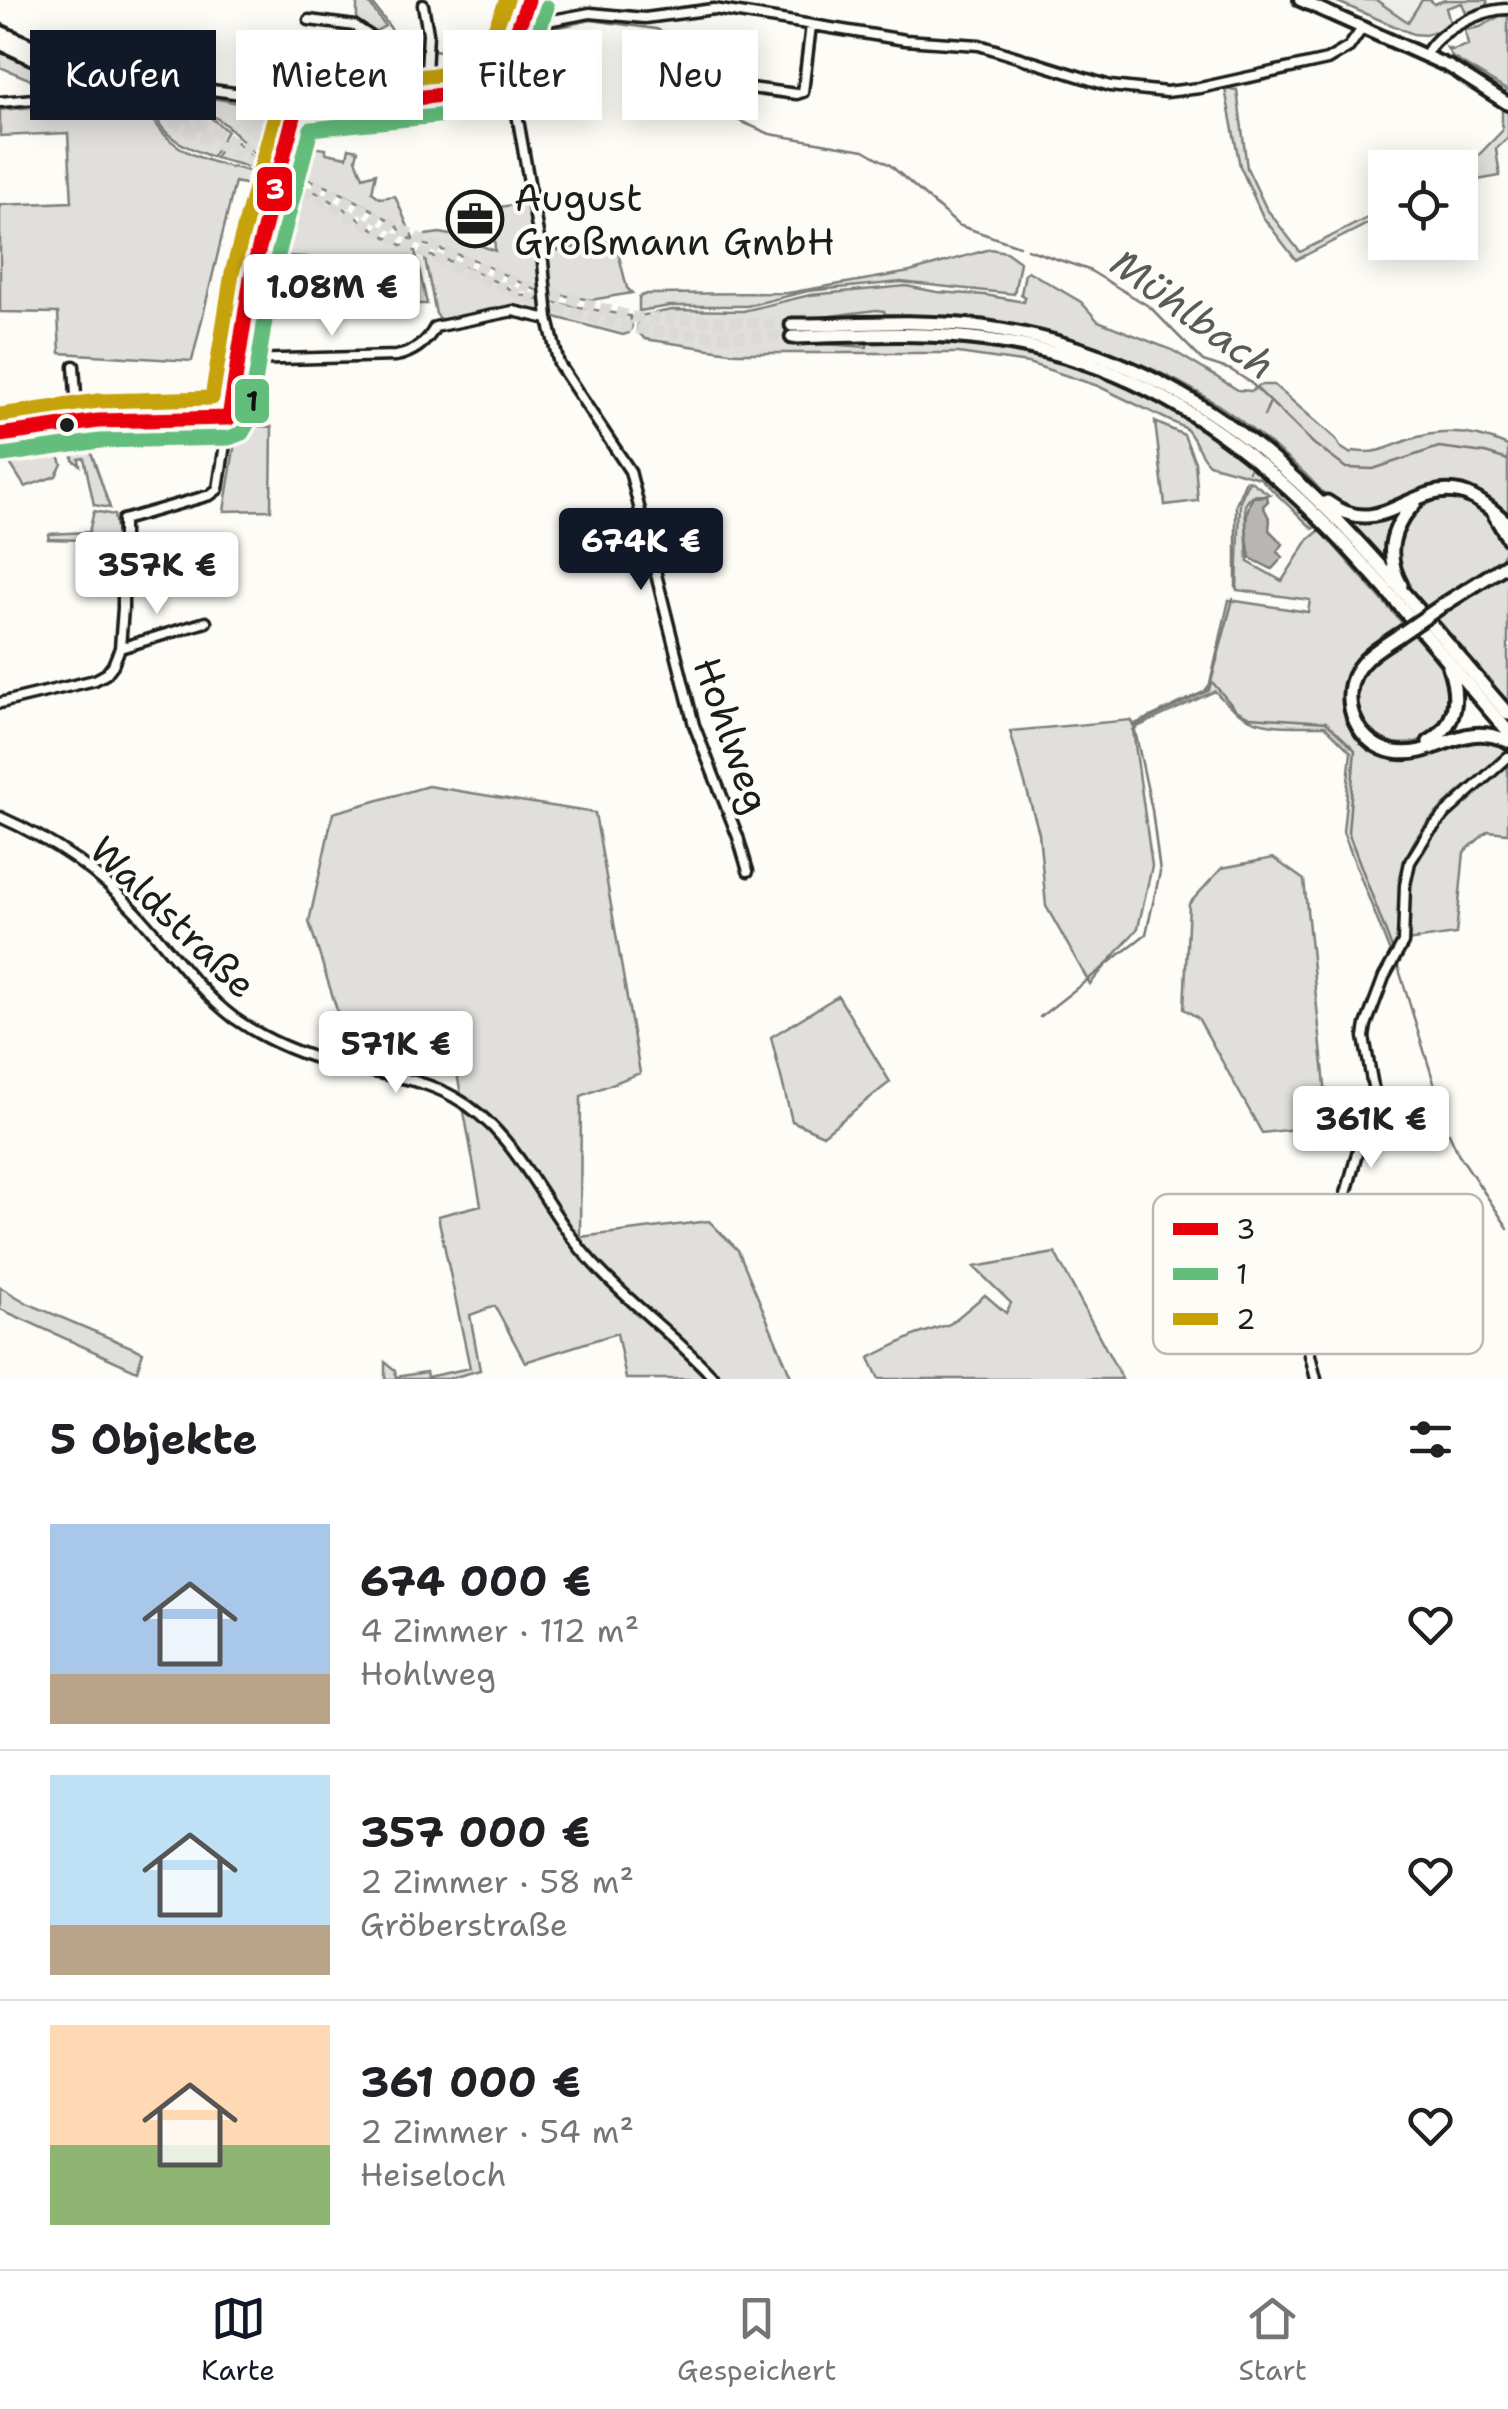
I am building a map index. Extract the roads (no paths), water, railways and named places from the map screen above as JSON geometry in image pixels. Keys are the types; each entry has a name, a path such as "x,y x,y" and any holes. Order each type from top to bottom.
{"highway":[{"path":"0,32 86,76 0,43"},
{"path":"1508,524 1474,497 1456,492 1436,493 1380,516 1358,516 1334,508 1254,441 1190,398 1120,364 1078,349 1016,333 955,325 792,331 992,340 1076,360 1154,391 1235,441 1279,478 1318,516 1508,730"},
{"path":"1300,482 1508,714"},
{"path":"1410,602 1396,575 1391,543 1401,518 1420,499"},
{"path":"1493,512 1508,538"},
{"path":"1508,564 1365,660 1356,671 1350,696 1356,723 1370,742 1395,752 1407,752 1472,732 1508,741"},
{"path":"1407,752 1439,736 1453,714 1455,686 1446,658"}],"main road":[{"path":"1300,0 1426,55 1476,81 1508,104"}],"street":[{"path":"517,30 528,0"},
{"path":"423,5 427,48 425,95 443,93"},
{"path":"522,19 542,22 590,13 645,18 702,8 912,40 980,45 1110,86 1166,92 1328,60 1349,46 1363,27"},
{"path":"1426,55 1442,32 1497,9 1508,9"},
{"path":"308,20 361,30"},
{"path":"758,89 803,92 811,25"},
{"path":"0,102 182,86 236,93"},
{"path":"0,703 88,683 106,674 120,648 123,520 210,495 218,488 251,278 293,120"},
{"name":"Hohlweg","path":"518,120 544,262 548,319 563,374 630,471 694,725 748,871"},
{"path":"251,278 378,275"},
{"path":"240,360 396,356 425,341 435,327 513,311 548,319"},
{"path":"74,366 78,424"},
{"path":"0,435 78,424 229,418"},
{"path":"122,553 220,556"},
{"path":"120,648 206,622"},
{"path":"1346,1194 1374,1092 1364,1036 1366,1025 1403,943 1405,885 1410,862 1446,813 1507,758"},
{"name":"Waldstraße","path":"0,817 55,845 103,880 201,987 251,1029 307,1055 432,1086 474,1109 520,1159 583,1252 683,1344 715,1379"},
{"path":"1310,1354 1316,1379"}],"waterway":[{"name":"Mühlbach","path":"370,0 402,44 443,52"},
{"name":"Mühlbach","path":"546,30 591,20 656,29 670,35 687,54 694,95 703,105 770,134 864,150 890,165 958,225 1019,246"},
{"name":"Mühlbach","path":"1027,249 1089,270 1150,307 1203,361 1231,370 1250,382 1314,444 1346,468 1373,469 1439,447 1508,460"},
{"name":"Mühlbach","path":"1264,416 1269,404"},
{"name":"Mühlbach","path":"1249,471 1250,465"},
{"name":"Mühlbach","path":"1236,588 1236,504 1246,480"},
{"name":"Mühlbach","path":"1040,1017 1146,934 1160,872 1134,726 1209,690 1233,599"},
{"path":"1213,683 1236,710 1250,717 1326,722 1355,750 1348,832 1393,951"},
{"path":"1397,963 1444,1115"},
{"path":"1449,1133 1508,1228"}],"tunnel":[{"path":"169,120 416,249 553,306 645,330 792,337"},
{"path":"191,120 441,250 521,285 632,317 792,325"}],"place":[{"name":"August Großmann GmbH","path":"475,219"}]}
